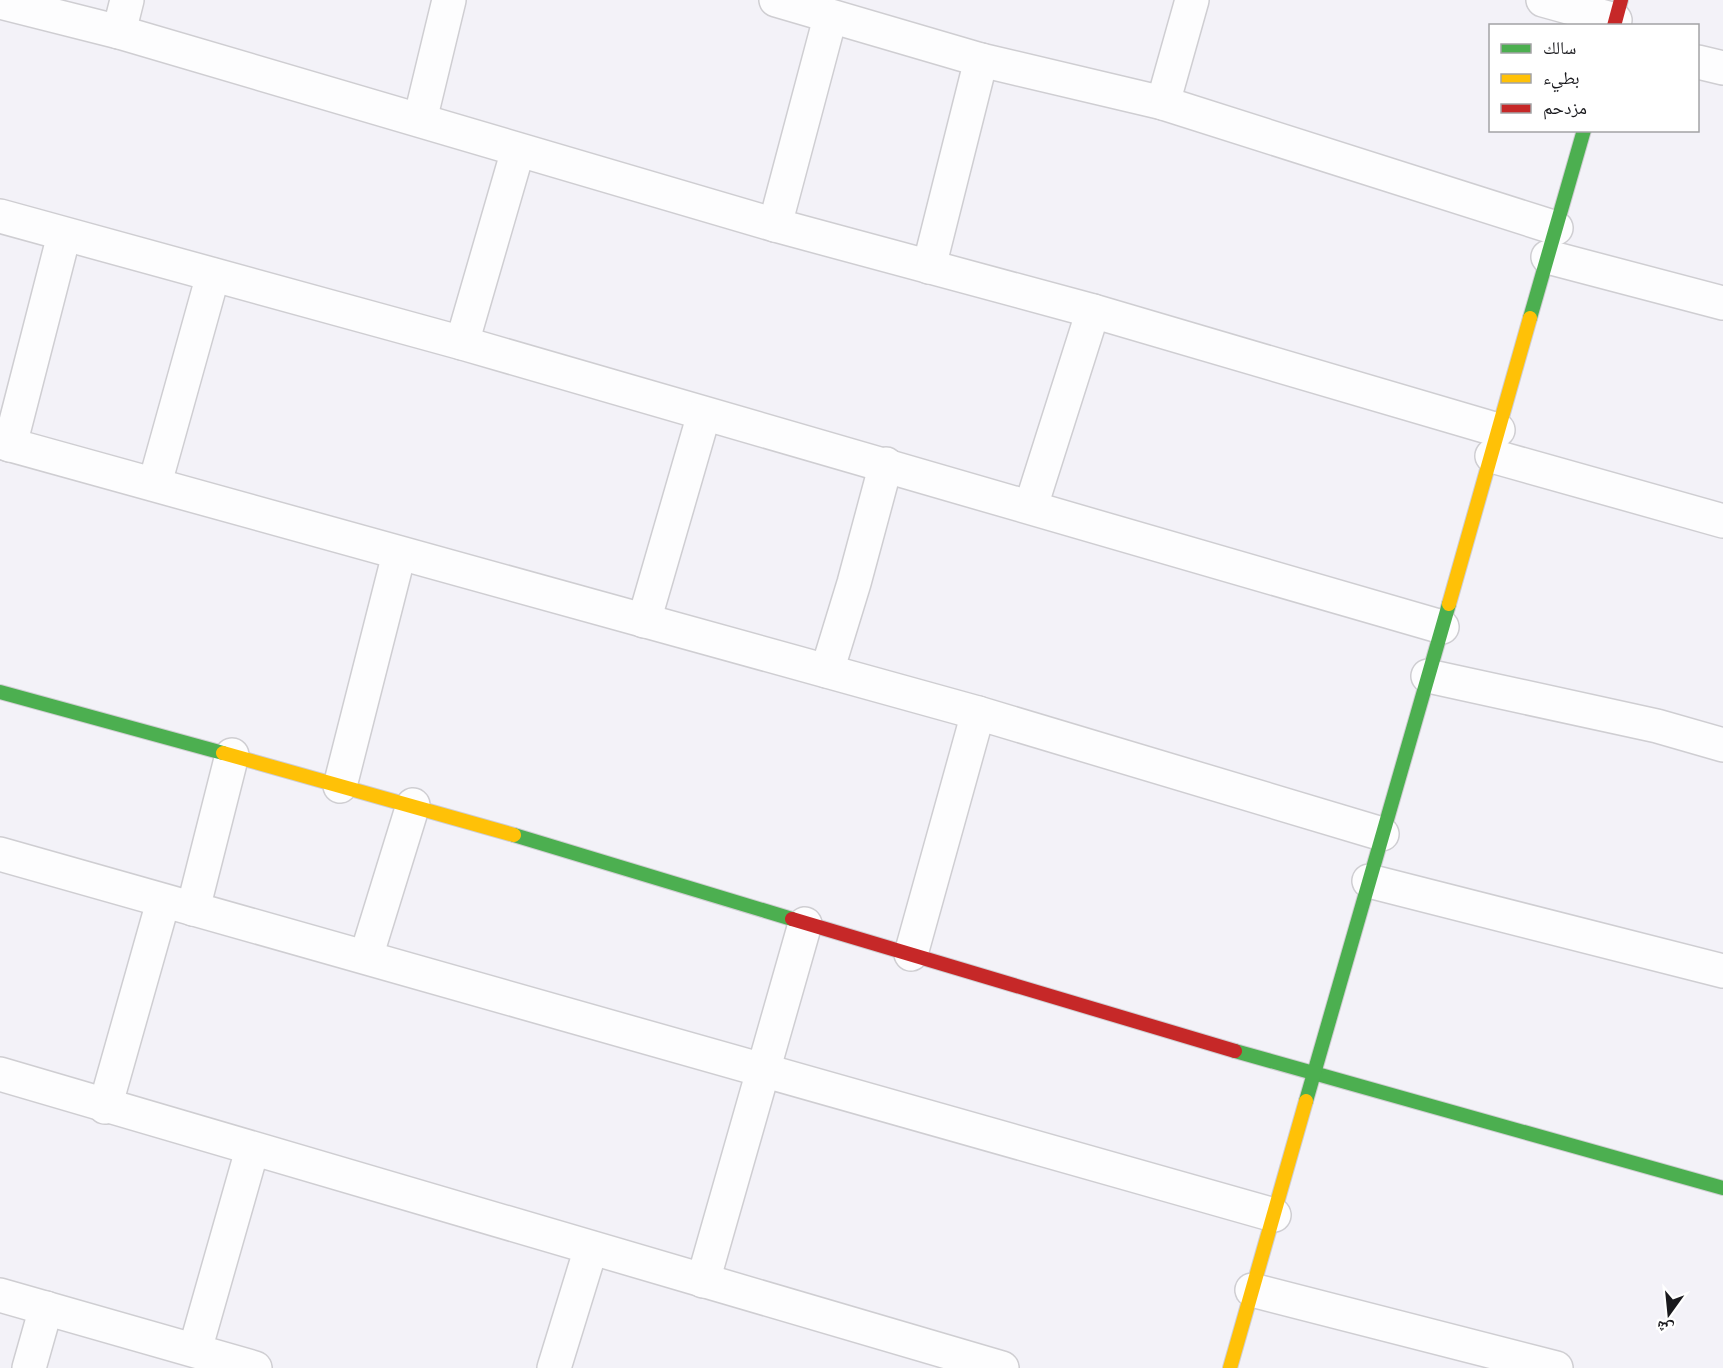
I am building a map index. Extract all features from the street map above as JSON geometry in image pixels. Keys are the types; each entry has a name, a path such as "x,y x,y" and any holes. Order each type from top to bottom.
{"street":[{"path":"119,32 127,0"},
{"path":"420,120 449,0"},
{"path":"776,0 830,18 981,60 1163,103 1723,303"},
{"path":"1163,103 1192,0"},
{"path":"1544,0 1617,15"},
{"path":"0,2 119,32 775,225 1093,311 1495,443 1723,521"},
{"path":"775,225 830,18"},
{"path":"929,267 981,60"},
{"path":"1699,62 1723,68"},
{"path":"1230,1368 1583,132"},
{"path":"462,343 518,150"},
{"path":"0,216 462,343 1031,506 1442,627"},
{"path":"64,235 5,443 978,713 1382,834"},
{"path":"155,483 213,275"},
{"path":"1031,506 1093,311"},
{"path":"644,621 704,414"},
{"path":"827,671 886,464"},
{"path":"340,786 399,554"},
{"path":"1428,676 1657,726 1723,745"},
{"path":"0,692 413,806 1314,1075 1723,1188"},
{"path":"911,954 978,713"},
{"path":"105,1107 232,756"},
{"path":"366,957 413,806"},
{"path":"0,854 1274,1215"},
{"path":"1369,881 1723,971"},
{"path":"703,1281 805,924"},
{"path":"0,1074 105,1107 1002,1368"},
{"path":"195,1350 252,1150"},
{"path":"554,1368 591,1248"},
{"path":"1252,1290 1556,1368"},
{"path":"0,1294 255,1368"},
{"path":"28,1368 46,1308"}],"traffic: fast":[{"path":"1530,318 1583,132"},
{"path":"1306,1101 1449,604"},
{"path":"0,692 223,753"},
{"path":"514,835 792,919"},
{"path":"1235,1051 1723,1188"}],"traffic: slow":[{"path":"1449,604 1530,318"},
{"path":"223,753 514,835"},
{"path":"1230,1368 1306,1101"}],"traffic: jam":[{"path":"1615,24 1621,0"},
{"path":"792,919 1235,1051"}]}
